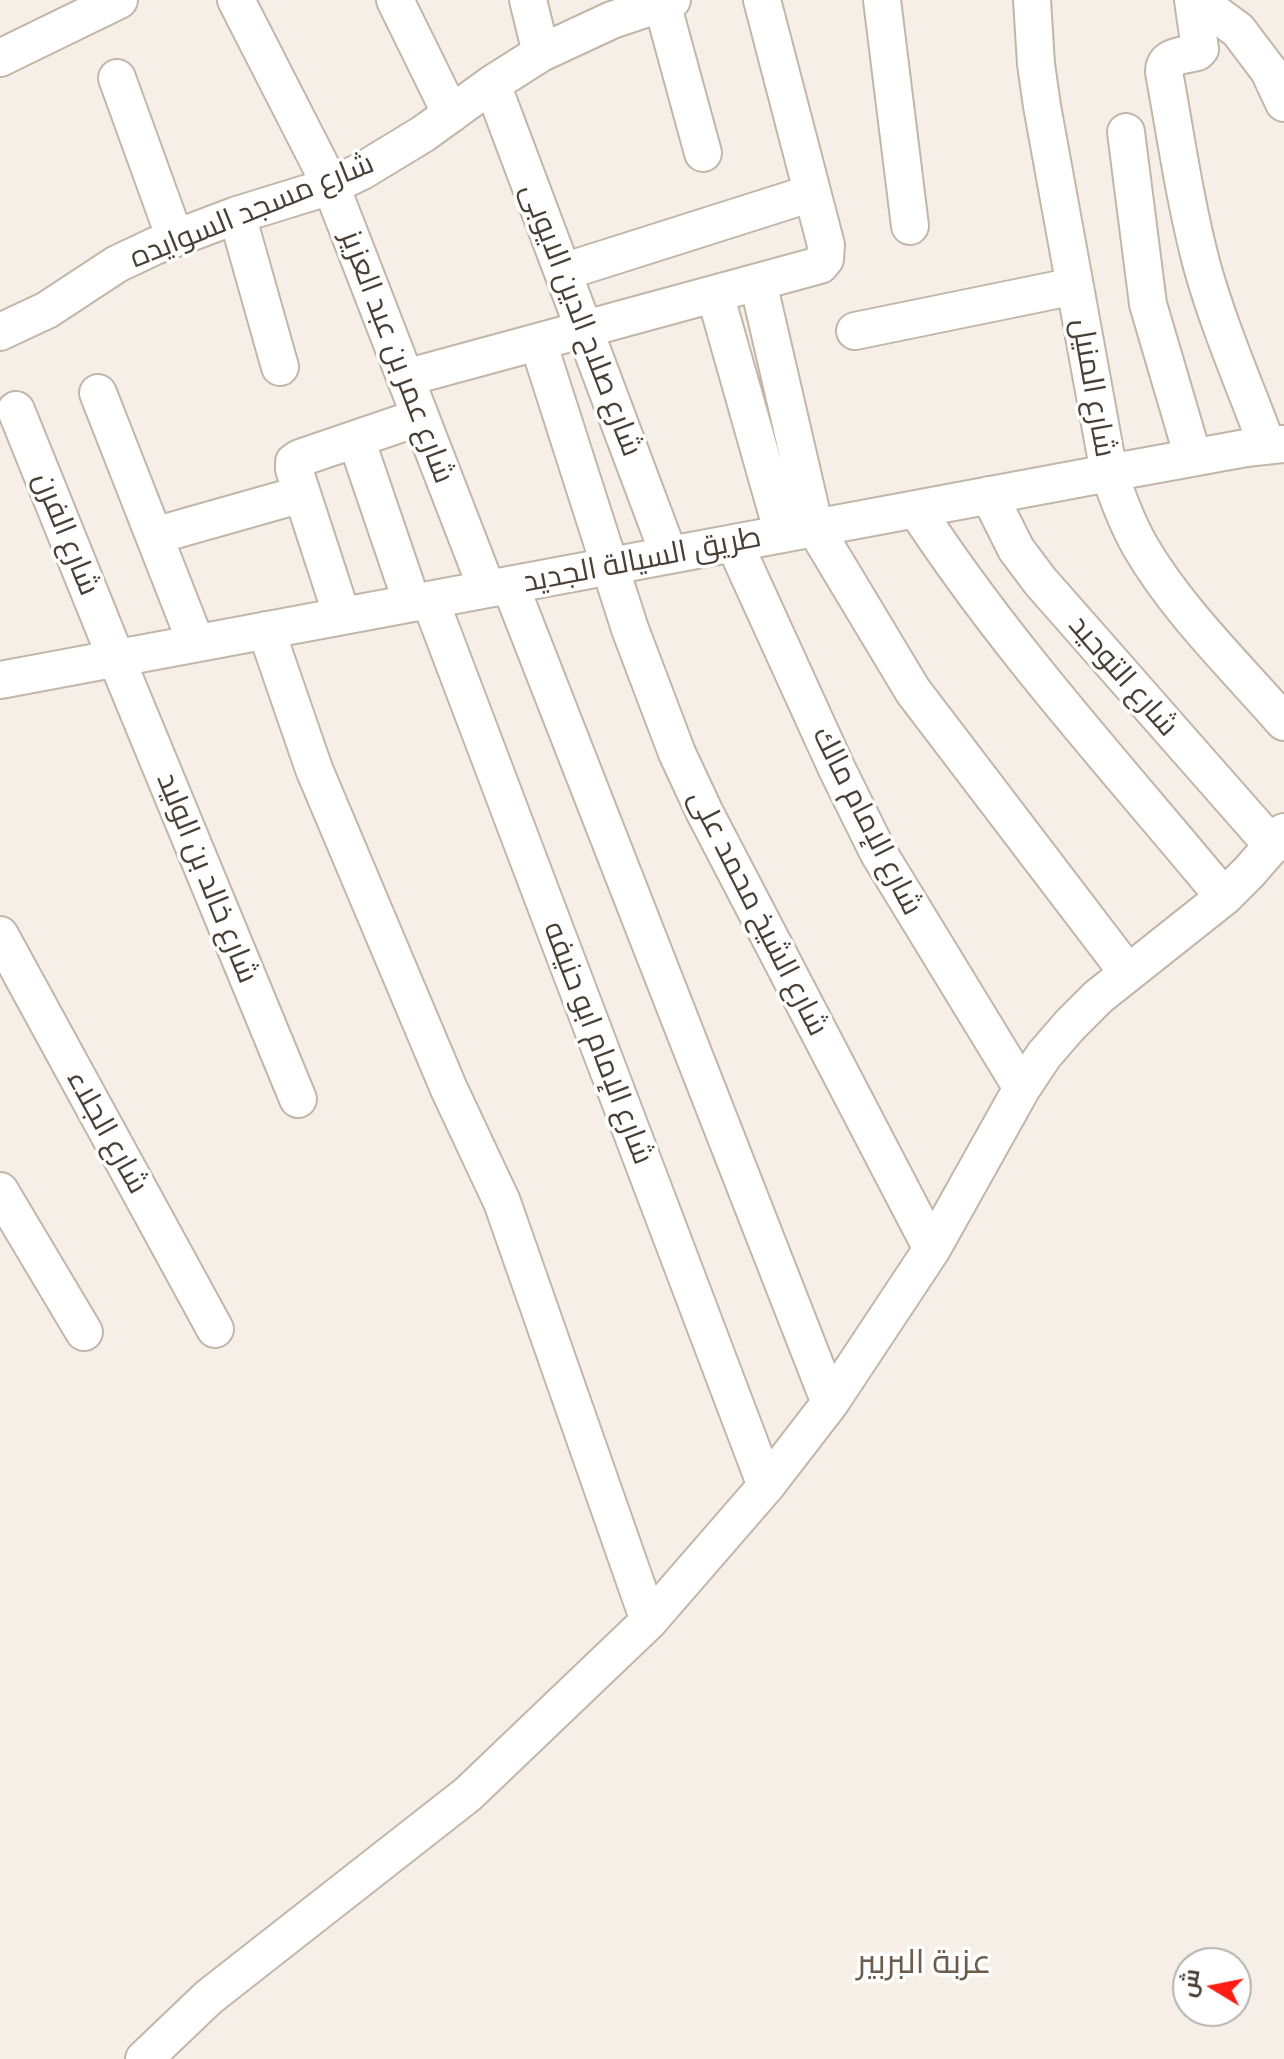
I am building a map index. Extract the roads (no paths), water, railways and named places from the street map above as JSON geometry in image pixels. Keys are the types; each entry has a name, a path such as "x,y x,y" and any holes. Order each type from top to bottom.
{"street":[{"path":"0,58 75,10 119,0"},
{"name":"شارع عمر بن عبد العزيز","path":"236,0 331,186 420,417 498,587 830,1403"},
{"path":"395,0 451,114"},
{"path":"528,0 541,53"},
{"path":"405,378 820,265 825,259 826,245 762,0"},
{"path":"882,0 910,226"},
{"name":"شارع المنيل","path":"1032,0 1042,106 1109,473 1131,527 1161,578 1284,722"},
{"path":"1195,0 1238,30 1269,71 1284,103"},
{"path":"1195,0 1200,49 1169,59 1165,62 1164,72 1188,205 1203,268 1216,310 1275,444"},
{"path":"667,1 703,153"},
{"name":"شارع مسجد السوايده","path":"3,321 47,310 117,264 175,238 331,186 393,154 541,53 612,20 667,1"},
{"path":"117,78 175,238"},
{"name":"شارع صلاح الدين الايوبى","path":"492,84 669,555"},
{"path":"1126,132 1148,304 1193,457"},
{"path":"563,272 812,193"},
{"path":"237,215 280,367"},
{"path":"758,282 799,531"},
{"path":"855,331 1075,286"},
{"path":"715,294 799,531 913,691 1128,973"},
{"name":"شارع الشيخ محمد على","path":"538,342 610,566 677,753 705,813 932,1249"},
{"path":"98,393 196,643"},
{"name":"شارع الفرن","path":"16,410 116,658"},
{"path":"342,616 294,469 296,460 420,417"},
{"name":"شارع الإمام ابو حنيفه","path":"356,439 766,1486"},
{"name":"طريق السيالة الجديد","path":"0,680 1275,444"},
{"path":"154,536 302,494"},
{"name":"شارع التوحيد","path":"989,495 1011,540 1040,581 1278,839"},
{"path":"916,509 1014,644 1224,897"},
{"name":"شارع الإمام مالك","path":"734,543 878,852 1022,1088"},
{"path":"266,630 314,769 449,1089 486,1163 510,1221 649,1621"},
{"name":"شارع خالد بن الوليد","path":"116,658 298,1099"},
{"path":"144,2059 209,1997 468,1794 649,1621 766,1486 830,1403 932,1249 1022,1088 1044,1055 1098,997 1224,897 1278,839"},
{"name":"شارع الجلاء","path":"0,935 215,1329"},
{"path":"0,1191 84,1332"}],"district":[{"name":"عزبة البربير","path":"924,1963"}]}
